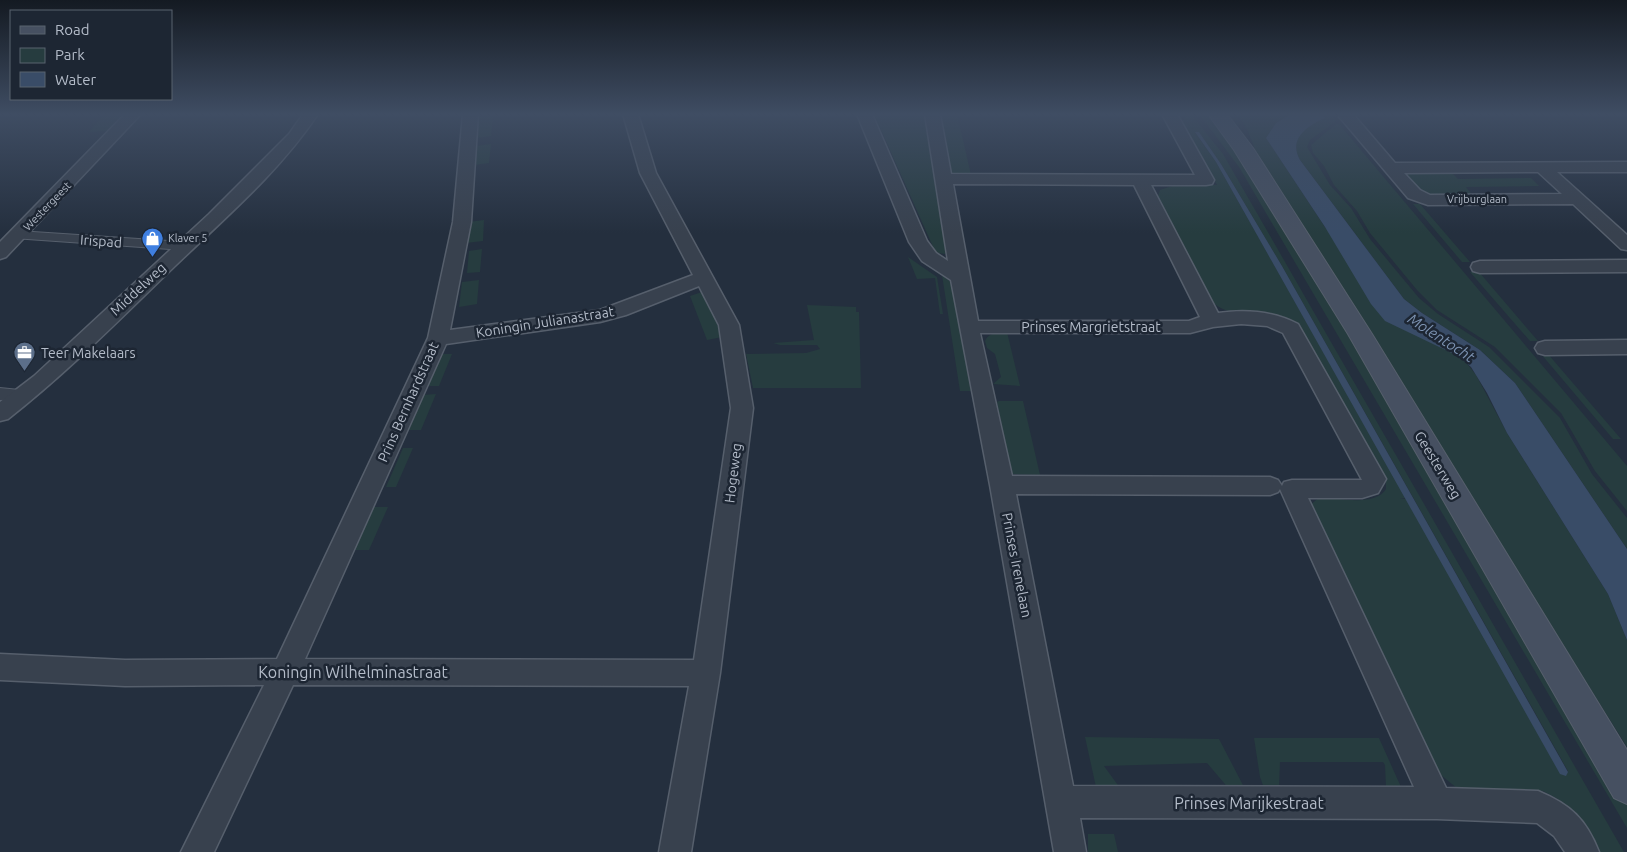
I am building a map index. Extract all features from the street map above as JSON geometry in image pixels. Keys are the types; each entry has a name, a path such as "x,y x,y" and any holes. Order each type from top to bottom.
{"main road":[{"name":"Geesterweg","path":"1247,154 1360,334 1627,785"}],"street":[{"name":"Westergeest","path":"0,253 96,154"},
{"name":"Middelweg","path":"0,413 42,380 184,246 277,154"},
{"name":"Prins Bernhardstraat","path":"197,852 285,672 438,338 462,222 468,154"},
{"name":"Hogeweg","path":"642,154 648,173 729,325 742,408 706,673 675,852"},
{"path":"881,154 918,242 929,256 962,278"},
{"name":"Prinses Irenelaan","path":"939,154 969,327 1002,485 1070,852"},
{"path":"944,179 1206,180 1191,154"},
{"name":"Vrijburglaan","path":"1379,154 1414,194 1428,200 1577,199"},
{"path":"1542,166 1627,244"},
{"path":"1391,168 1627,167"},
{"path":"1002,485 1362,489 1370,486 1374,479 1291,329 1276,321 1266,319 1211,319 1140,180"},
{"name":"Irispad","path":"18,235 184,246"},
{"path":"1480,268 1627,266"},
{"name":"Koningin Julianastraat","path":"438,338 600,316 619,311 705,278"},
{"name":"Prinses Margrietstraat","path":"969,327 1190,327 1211,319"},
{"path":"1545,348 1627,347"},
{"path":"0,394 23,395"},
{"path":"1281,488 1437,803 1538,807 1552,812 1568,826 1583,852"},
{"name":"Koningin Wilhelminastraat","path":"0,667 125,672 706,673"},
{"name":"Prinses Marijkestraat","path":"1061,802 1437,803"}],"green space":[{"path":"475,154 490,154 489,163 474,165"},
{"path":"892,154 931,154 947,248 945,254 938,253 934,249"},
{"path":"948,154 966,154 971,175 952,174"},
{"path":"1200,154 1210,154 1216,162 1406,498 1400,499 1406,499 1563,775 1566,775 1568,771 1282,266 1214,154 1223,154 1624,852 1598,852 1572,809 1543,791 1458,789 1441,775 1434,765 1310,505 1320,497 1356,500 1374,498 1381,495 1386,489 1386,481 1295,323 1273,315 1237,313 1216,305 1207,296 1158,196 1160,190 1175,185 1217,185"},
{"path":"1229,154 1238,154 1276,214 1627,802 1627,828 1239,167"},
{"path":"1257,154 1276,154 1325,227 1442,347 1465,361 1476,375 1507,433 1608,594 1627,640 1627,747"},
{"path":"1298,154 1311,154 1330,185 1351,208 1370,239 1419,298 1438,314 1489,347 1560,418 1592,474 1627,518 1627,549 1515,383 1480,350 1422,313 1404,299 1300,160"},
{"path":"1314,154 1364,154 1627,466 1627,511 1595,471 1561,413 1495,347 1437,310 1417,290 1370,233 1357,211 1334,185 1324,166"},
{"path":"1450,171 1458,179 1531,178 1539,186 1466,187 1473,196 1427,194 1420,191 1406,175 1406,173"},
{"path":"1413,204 1420,204 1470,262 1462,262"},
{"path":"484,220 483,241 466,243 468,222"},
{"path":"482,249 480,272 467,273 469,251"},
{"path":"908,257 937,277 943,314 940,314 935,278 917,279"},
{"path":"1470,272 1479,272 1538,341 1530,341"},
{"path":"942,275 952,283 972,391 960,391"},
{"path":"479,280 477,304 459,307 462,282"},
{"path":"705,291 722,337 707,340 690,296"},
{"path":"807,305 856,307 856,312 859,312 861,388 753,388 746,354 806,353 820,349 817,345 780,345 773,343 814,340"},
{"path":"1007,332 1020,386 993,384 1001,377 995,354 987,348 985,341 991,334"},
{"path":"439,354 452,354 439,386 425,386"},
{"path":"1541,354 1548,354 1621,439 1613,439"},
{"path":"436,394 421,430 406,430 422,395"},
{"path":"1023,401 1040,475 1011,474 997,402"},
{"path":"403,448 413,448 396,487 386,487"},
{"path":"373,507 388,507 369,550 354,550"},
{"path":"1085,737 1219,739 1245,789 1230,790 1207,763 1104,766 1120,788 1096,787"},
{"path":"1254,738 1379,738 1401,787 1386,787 1385,765 1383,762 1280,762 1279,787 1264,788 1260,777"},
{"path":"1088,834 1114,834 1118,852 1088,852"}],"water":[{"path":"1210,154 1214,154 1221,164 1282,266 1568,772 1566,776 1560,774"},
{"name":"Molentocht","path":"1276,154 1298,154 1300,160 1404,299 1422,313 1480,350 1515,383 1627,549 1627,640 1608,594 1507,433 1487,393 1471,367 1458,356 1385,321 1371,304 1325,227"}],"place":[{"name":"Klaver 5","path":"152,257"},
{"name":"Teer Makelaars","path":"25,372"}]}
